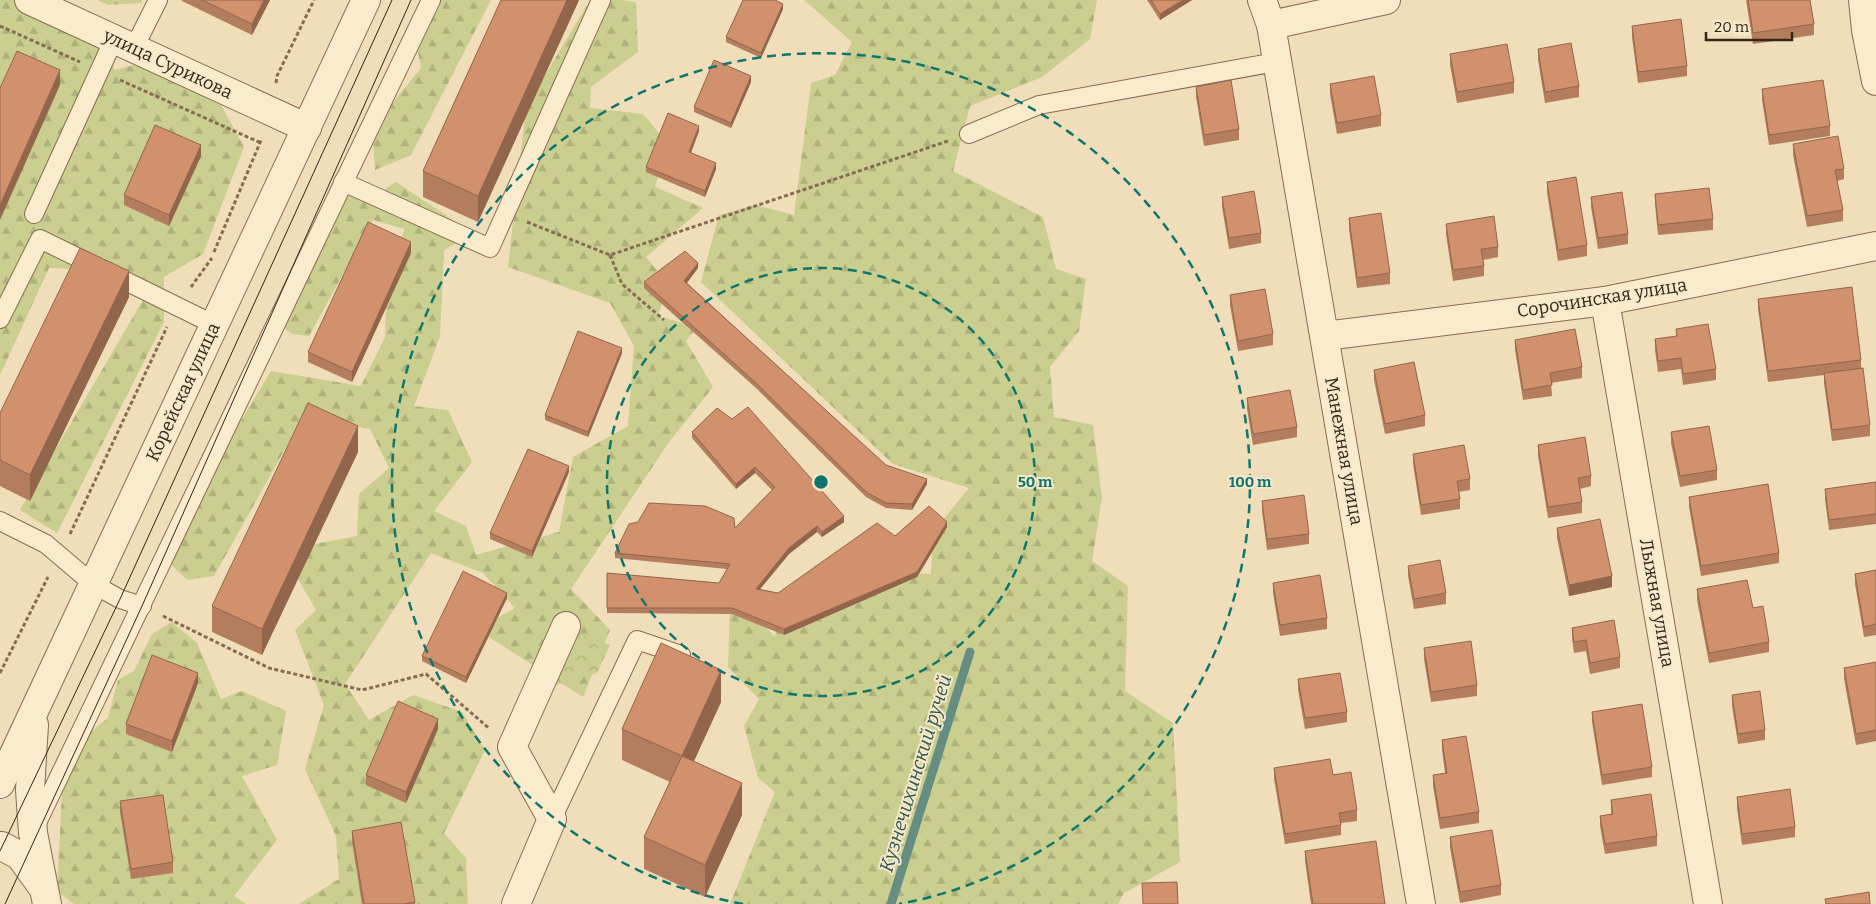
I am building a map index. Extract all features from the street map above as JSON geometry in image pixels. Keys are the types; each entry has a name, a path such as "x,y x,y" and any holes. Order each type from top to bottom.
{"street":[{"name":"улица Сурикова","path":"28,0 307,128"},
{"name":"Корейская улица","path":"0,784 366,0"},
{"path":"1267,12 1386,0"},
{"path":"1863,0 1866,30 1876,81"},
{"name":"Манежная улица","path":"1267,12 1325,336 1421,904"},
{"name":"Сорочинская улица","path":"1325,336 1605,301 1876,246"},
{"name":"Лыжная улица","path":"1605,301 1708,904"},
{"path":"516,904 552,819 512,747 566,626"},
{"path":"34,712 30,790 33,833 45,896"},
{"path":"0,847 2,846 20,856 45,896"}],"lane":[{"path":"34,214 100,71 124,44 158,0"},
{"path":"33,833 431,0"},
{"path":"344,182 490,248 600,0"},
{"path":"969,134 1039,105 1276,62"},
{"path":"0,320 40,239 177,305 214,325"},
{"path":"0,521 46,544 93,584 120,598 142,606"},
{"path":"552,819 637,640 700,662"}],"path":[{"path":"0,673 59,555 177,305 212,259 261,143 277,76 314,0"},
{"path":"0,26 261,143"},
{"path":"506,213 610,255 969,134"},
{"path":"610,255 622,284 664,320"},
{"path":"142,606 269,668 362,690 426,674 512,747"}],"green space":[{"path":"0,0 45,0 85,13 115,70 164,57 204,74 244,147 203,254 164,277 164,322 57,533 20,510 143,300 71,269 49,268 0,375"},
{"path":"97,0 142,0 141,3 108,5"},
{"path":"423,0 491,0 411,155 375,170 372,128 421,68 414,32"},
{"path":"590,0 636,2 638,52 591,87 590,108 643,114 668,144 655,187 703,208 646,257 670,286 657,316 697,327 686,341 713,387 669,442 571,589 610,630 583,697 476,629 515,608 483,573 431,553 345,684 369,720 413,695 462,712 485,750 444,833 466,858 468,904 299,904 339,879 336,836 305,769 324,705 295,630 316,610 295,574 309,545 357,536 359,494 389,468 370,429 303,417 214,576 187,580 160,554 271,371 361,386 385,337 387,268 405,229 373,220 309,336 292,334 273,320 333,193 368,200 396,182 474,234 444,250 440,336 414,406 448,410 472,462 434,511 466,526 476,555 559,532 573,457 628,426 634,346 610,303 508,267 526,107"},
{"path":"804,0 1097,0 1090,39 1042,77 970,106 953,171 1043,217 1056,269 1086,279 1079,331 1050,367 1054,417 1093,425 1102,497 1092,561 1128,586 1125,691 1173,723 1180,862 1124,893 1118,904 730,904 775,792 758,778 744,726 759,699 728,667 730,603 750,605 774,637 794,600 877,572 931,574 933,532 969,488 893,464 701,282 719,215 756,205 794,215 811,83 835,75 852,42"},
{"path":"172,622 197,643 221,699 242,691 286,711 277,765 242,776 277,840 234,896 246,904 74,904 57,891 64,753 108,718 118,680 134,671 152,634"},
{"path":"577,633 610,645 597,673 553,686"}],"building":[{"path":"202,0 264,0 252,24"},
{"path":"501,0 567,0 478,196 423,171"},
{"path":"743,0 775,0 783,4 761,53 726,37"},
{"path":"1151,0 1183,0 1160,14"},
{"path":"1748,0 1810,0 1814,24 1753,33"},
{"path":"1681,19 1687,66 1638,72 1632,26"},
{"path":"1571,43 1579,86 1545,92 1538,49"},
{"path":"1507,44 1514,82 1457,92 1450,54"},
{"path":"17,51 60,70 0,205 0,88"},
{"path":"714,60 751,76 731,123 694,107"},
{"path":"1374,76 1381,115 1337,123 1330,84"},
{"path":"1231,80 1239,129 1204,135 1196,87"},
{"path":"1823,80 1830,126 1769,135 1762,89"},
{"path":"668,113 699,126 689,152 716,163 705,191 646,167"},
{"path":"155,125 201,145 169,215 124,195"},
{"path":"1838,136 1844,169 1835,170 1843,210 1807,216 1793,144"},
{"path":"1576,177 1587,245 1558,250 1547,182"},
{"path":"1709,188 1713,219 1658,225 1655,194"},
{"path":"1254,191 1261,233 1229,238 1222,197"},
{"path":"1622,192 1628,234 1598,238 1591,197"},
{"path":"1381,213 1390,273 1357,278 1349,218"},
{"path":"1494,216 1498,247 1481,249 1484,266 1453,270 1446,224"},
{"path":"368,222 411,242 352,372 308,352"},
{"path":"80,248 129,271 30,475 0,460 0,413"},
{"path":"685,251 698,263 684,281 886,465 927,479 912,504 886,503 866,492 756,383 644,282"},
{"path":"1852,287 1861,360 1768,371 1758,299"},
{"path":"1265,289 1273,334 1238,341 1230,295"},
{"path":"1708,324 1716,369 1683,374 1681,358 1658,361 1655,339 1677,336 1676,329"},
{"path":"1575,329 1582,367 1550,373 1552,385 1523,390 1515,340"},
{"path":"578,331 622,348 588,432 545,415"},
{"path":"1414,362 1425,415 1385,424 1374,370"},
{"path":"1863,368 1870,425 1832,430 1824,373"},
{"path":"1290,390 1297,427 1253,434 1247,398"},
{"path":"308,403 358,426 262,629 212,606"},
{"path":"748,407 844,516 822,532 817,526 789,548 756,589 778,593 877,523 895,536 929,506 947,522 917,572 784,629 732,608 607,608 607,573 719,583 730,564 615,553 629,524 638,522 649,503 705,506 734,518 735,528 775,487 755,467 736,484 692,432 717,408 732,419"},
{"path":"1709,426 1717,470 1680,476 1671,432"},
{"path":"1585,437 1591,476 1578,478 1582,502 1548,507 1538,445"},
{"path":"1464,445 1470,479 1457,481 1460,499 1421,505 1413,454"},
{"path":"528,449 569,466 532,551 490,533"},
{"path":"1876,482 1876,514 1829,520 1825,489"},
{"path":"1768,484 1779,553 1701,566 1689,497"},
{"path":"1304,495 1309,534 1267,539 1262,501"},
{"path":"1600,519 1612,576 1569,585 1557,528"},
{"path":"1440,560 1446,593 1414,599 1408,566"},
{"path":"1876,570 1876,624 1864,627 1855,574"},
{"path":"463,571 507,593 466,677 422,656"},
{"path":"1320,575 1327,618 1280,625 1273,583"},
{"path":"1747,580 1753,608 1763,606 1769,642 1709,653 1697,589"},
{"path":"1614,620 1620,657 1590,663 1586,640 1574,642 1572,628"},
{"path":"1471,641 1477,685 1431,692 1424,648"},
{"path":"661,643 721,670 682,756 622,729"},
{"path":"152,655 198,673 172,741 126,724"},
{"path":"1876,662 1876,730 1856,734 1844,668"},
{"path":"1340,673 1347,712 1305,718 1298,679"},
{"path":"1760,691 1765,730 1738,734 1732,695"},
{"path":"398,701 438,719 406,792 366,775"},
{"path":"1642,704 1652,767 1602,775 1592,712"},
{"path":"1466,736 1479,812 1440,818 1433,775 1447,773 1442,740"},
{"path":"682,756 742,783 705,865 644,837"},
{"path":"1330,759 1333,775 1351,772 1357,810 1339,813 1341,825 1285,834 1274,768"},
{"path":"1790,789 1795,827 1742,834 1737,797"},
{"path":"1651,794 1657,836 1605,844 1600,816 1613,814 1611,800"},
{"path":"163,795 173,862 131,869 120,801"},
{"path":"401,822 415,902 405,904 364,904 352,831"},
{"path":"1492,830 1501,885 1460,892 1450,837"},
{"path":"1376,841 1385,904 1313,904 1305,851"},
{"path":"1177,882 1178,904 1143,904 1142,883"},
{"path":"1869,892 1870,904 1826,904 1825,899"}],"waterway":[{"name":"Кузнечихинский ручей","path":"891,904 970,652"}],"tram line":[{"path":"0,851 120,599 392,0"},
{"path":"5,904 142,606 411,0"}]}
